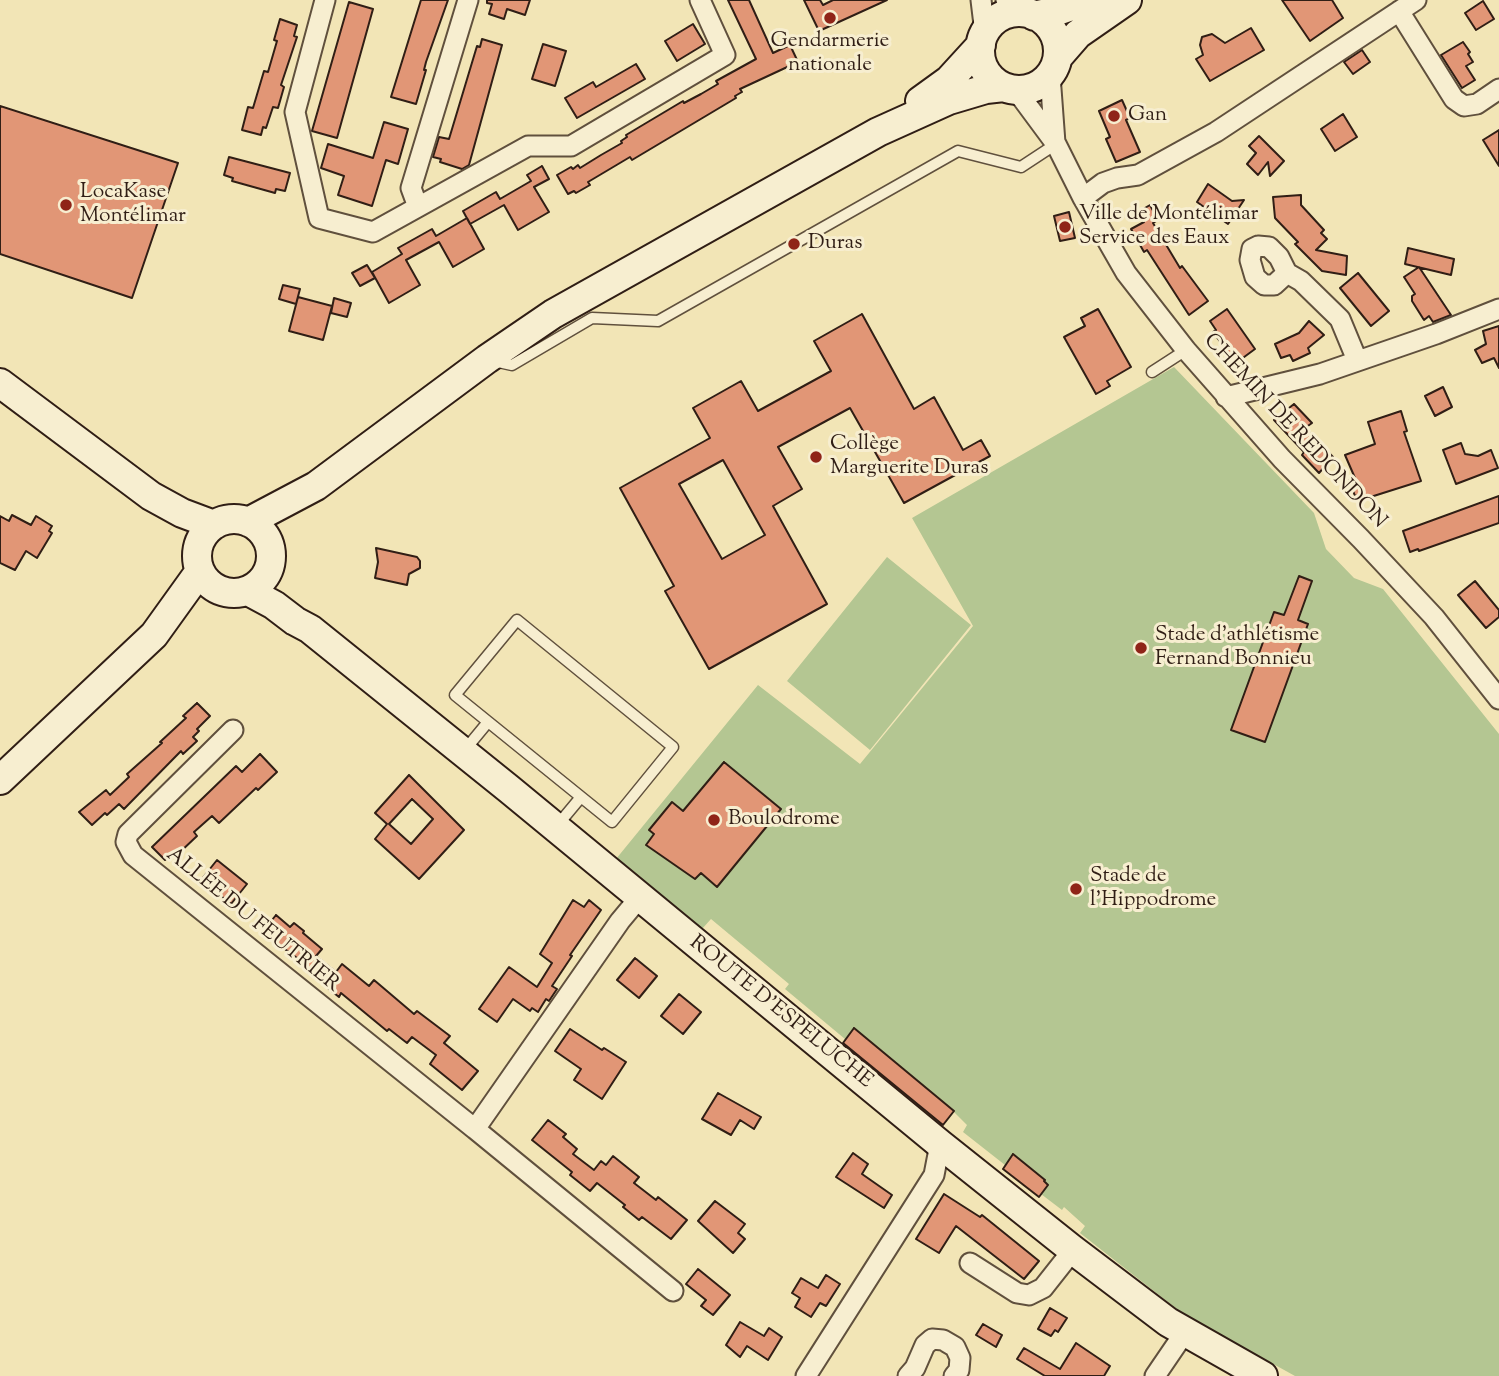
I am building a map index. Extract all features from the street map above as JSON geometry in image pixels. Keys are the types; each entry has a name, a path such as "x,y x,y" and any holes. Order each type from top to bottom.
{"main road":[{"path":"878,132 949,80 1000,17 1021,9 1060,10 1089,0"},
{"path":"248,522 316,486 552,314 878,132 949,100 986,89 1029,89 1041,84 1078,34 1127,0"},
{"path":"1021,9 1043,21 1055,37 1054,66"},
{"path":"983,39 981,58 985,70 993,80 1010,89"},
{"path":"0,383 151,496 182,513 214,525"},
{"path":"0,780 154,635 265,577 270,557 316,486"},
{"path":"151,496 199,560 215,588 236,591"},
{"path":"154,635 199,560 201,539 214,525 236,519 248,522 266,537 270,557"},
{"name":"ROUTE D'ESPELUCHE","path":"270,557 310,629"},
{"name":"ROUTE D'ESPELUCHE","path":"236,591 274,605 310,629 1073,1250 1168,1322 1263,1376"}],"street":[{"path":"325,0 295,112 319,218 373,233 528,146 571,146 725,55 700,0"},
{"path":"418,207 411,188 468,0"},
{"path":"981,0 983,39"},
{"path":"1083,198 1103,183 1138,175 1216,132 1416,0"},
{"path":"1399,11 1454,99 1464,106 1477,104 1499,89"},
{"name":"CHEMIN DE REDONDON","path":"1054,66 1056,144"},
{"name":"CHEMIN DE REDONDON","path":"1010,89 1056,144 1126,273 1186,350 1282,459 1426,608 1499,699"},
{"path":"1287,273 1301,281 1340,319 1357,360"},
{"path":"1226,397 1320,374 1499,309"},
{"name":"ALLÉE DU FEUTRIER","path":"233,730 128,834 126,842 133,855 673,1291"},
{"path":"475,1129 620,921 640,897"},
{"path":"806,1376 934,1175 940,1144"},
{"path":"970,1263 1017,1293 1029,1295 1043,1288 1073,1250"},
{"path":"1155,1376 1185,1332"},
{"path":"918,1373 925,1345 932,1339 943,1340 955,1347 960,1358 959,1370 954,1376"}],"lane":[{"path":"487,359 512,365 592,318 658,321 958,151 1021,167 1056,144"},
{"path":"1152,372 1186,350"},
{"path":"517,620 673,747 612,822 581,797 455,695 517,620"},
{"path":"463,752 488,722"},
{"path":"556,827 581,797"}],"green space":[{"name":"Stade de l'Hippodrome","path":"1174,367 1314,513 1326,549 1354,578 1383,589 1499,734 1499,1376 1295,1376 1183,1314 1080,1233 1085,1226 1064,1207 1062,1210 1041,1194 1039,1197 1003,1169 1005,1165 963,1132 967,1125 954,1112 942,1126 842,1044 845,1039 785,989 789,984 711,919 702,929 616,859 758,685 860,764 973,626 912,518"},
{"path":"887,557 971,625 870,750 787,681"}],"building":[{"path":"421,0 448,0 426,62 416,104 391,97"},
{"path":"487,0 530,0 525,15 507,9 504,19 489,14 492,4 487,3"},
{"path":"728,0 749,0 773,53 790,45 798,62 740,89 742,92 735,96 736,98 632,160 630,157 588,182 590,185 576,193 574,191 568,194 557,175 571,167 573,169 578,165 580,168 622,143 626,135 683,101 684,103 701,94 718,84 716,81 756,59"},
{"name":"Gendarmerie nationale","path":"804,0 820,0 823,5 833,0 887,0 819,31"},
{"path":"1282,0 1332,0 1343,18 1310,41"},
{"path":"1483,1 1494,19 1476,30 1465,13"},
{"path":"349,2 373,9 337,138 312,131"},
{"path":"280,19 297,25 294,36 297,37 281,85 284,87 278,108 273,107 261,135 242,130 248,107 253,108 264,71 268,72"},
{"path":"693,24 705,44 677,61 665,41"},
{"path":"1251,28 1264,50 1210,81 1196,59 1203,55 1200,45 1202,37 1212,34 1225,43"},
{"path":"482,39 502,45 469,165 462,169 433,157 439,137 449,139 477,46 480,47"},
{"path":"1463,42 1473,62 1466,66 1475,80 1462,88 1441,55"},
{"path":"543,44 566,51 555,86 532,79"},
{"path":"1362,50 1370,62 1353,74 1344,62"},
{"path":"636,64 645,79 577,118 565,98 593,82 596,87"},
{"path":"1122,100 1130,118 1126,120 1140,152 1116,162 1106,139 1110,137 1099,111"},
{"path":"0,106 178,163 132,298 0,254"},
{"path":"1343,114 1357,137 1335,151 1321,129"},
{"path":"384,122 408,129 398,164 386,160 372,206 338,195 344,176 321,168 328,144 373,158"},
{"path":"1499,130 1499,166 1483,140"},
{"path":"1259,136 1284,161 1270,176 1268,162 1258,175 1247,164 1256,153 1249,146"},
{"path":"229,157 290,173 285,191 276,189 275,193 232,181 233,178 224,175"},
{"path":"542,166 549,179 534,187 549,212 518,230 504,205 470,224 463,211 496,192 500,199 531,181 527,175"},
{"path":"1208,184 1232,201 1244,200 1228,224 1197,202"},
{"path":"1301,195 1301,205 1324,230 1321,233 1327,239 1316,250 1347,256 1346,275 1322,271 1295,244 1298,242 1275,218 1273,197"},
{"path":"1150,205 1158,220 1153,223 1180,268 1182,266 1208,301 1189,315 1131,229 1144,222 1138,212"},
{"name":"Ville de Montélimar Service des Eaux","path":"1069,212 1075,238 1060,241 1054,216"},
{"path":"467,218 484,249 453,267 439,242 406,260 420,285 389,303 372,272 402,254 398,248 432,229 436,236"},
{"path":"1408,248 1454,259 1451,275 1405,264"},
{"path":"367,265 375,278 360,286 352,273"},
{"path":"1419,267 1451,315 1433,322 1429,316 1424,320 1412,301 1415,294 1404,277"},
{"path":"1358,273 1389,311 1371,326 1340,288"},
{"path":"283,285 300,289 296,304 279,299"},
{"path":"298,297 332,306 323,340 289,331"},
{"path":"334,298 351,303 347,317 331,313"},
{"path":"1098,309 1131,367 1107,381 1110,386 1096,394 1064,337 1085,326 1081,318"},
{"path":"1227,309 1255,349 1236,363 1213,332 1216,330 1210,321"},
{"path":"862,314 914,409 934,397 963,450 981,440 990,456 904,503 850,408 778,447 802,489 773,506 827,604 709,669 665,591 674,586 620,488 710,438 693,408 741,381 758,411 831,371 814,341","holes":["723,460 765,535 722,559 679,484"]},
{"path":"1309,321 1324,335 1308,348 1310,353 1293,361 1290,355 1281,358 1275,344 1299,333"},
{"path":"1499,326 1499,368 1494,358 1482,363 1475,350 1486,344 1483,331"},
{"path":"1443,387 1452,407 1435,416 1425,396"},
{"path":"1294,404 1312,423 1305,428 1333,457 1319,473 1302,455 1304,452 1274,420"},
{"path":"1401,411 1407,431 1404,432 1421,481 1361,500 1360,495 1355,496 1349,480 1355,478 1345,455 1375,444 1368,422"},
{"path":"1461,443 1465,454 1478,456 1491,450 1498,468 1456,484 1443,450"},
{"path":"1499,496 1499,523 1410,552 1403,531"},
{"path":"12,515 31,525 36,516 52,526 49,531 52,533 37,558 26,551 15,570 0,563 0,516 9,521"},
{"path":"376,548 417,557 420,568 409,574 407,585 375,578 378,562"},
{"path":"1299,576 1312,581 1298,620 1308,624 1265,742 1231,730 1274,612 1284,615"},
{"path":"1475,581 1499,610 1499,617 1486,628 1458,595"},
{"path":"197,703 210,716 197,729 199,731 193,737 197,741 183,754 181,751 124,809 119,804 92,825 79,812 106,790 110,795 129,777 127,774 186,718 183,716"},
{"path":"260,754 277,772 258,790 256,788 219,823 212,816 194,832 197,836 179,853 176,850 165,860 152,847 236,766 242,772"},
{"name":"Boulodrome","path":"724,762 781,809 717,887 701,873 695,879 646,845 654,834 649,830 672,802 683,811"},
{"path":"409,775 464,830 419,879 375,839 387,824 375,813","holes":["412,799 433,819 411,844 389,824"]},
{"path":"217,860 247,884 231,904 201,880"},
{"path":"573,900 584,907 589,900 601,910 552,986 557,989 549,1001 546,999 538,1012 532,1008 530,1011 513,999 497,1022 479,1009 509,967 537,987 552,963 540,954"},
{"path":"276,915 290,927 294,923 304,931 303,933 322,949 316,956 336,972 342,964 369,986 374,980 414,1014 417,1011 450,1036 444,1043 478,1071 462,1090 430,1064 436,1055 412,1037 407,1043 389,1029 387,1031 341,993 339,997 305,970 308,966 271,939 276,932 268,925"},
{"path":"635,958 657,976 639,998 617,980"},
{"path":"679,994 701,1012 683,1034 661,1016"},
{"path":"854,1028 954,1111 943,1125 843,1043"},
{"path":"570,1029 626,1062 602,1099 574,1080 581,1069 555,1051"},
{"path":"718,1093 761,1117 754,1129 740,1120 731,1135 702,1119"},
{"path":"548,1120 566,1134 563,1137 577,1149 573,1154 594,1170 601,1161 606,1165 613,1156 639,1177 634,1183 656,1200 658,1197 687,1220 671,1239 642,1217 639,1220 597,1183 590,1191 570,1175 572,1172 532,1140"},
{"path":"853,1153 868,1164 862,1174 892,1195 884,1208 836,1177"},
{"path":"1013,1154 1045,1180 1048,1185 1039,1197 1003,1169"},
{"path":"944,1194 980,1217 982,1215 1039,1261 1024,1279 956,1226 939,1253 916,1239"},
{"path":"715,1201 745,1224 738,1233 745,1239 733,1253 698,1221"},
{"path":"698,1269 730,1295 713,1315 701,1306 706,1300 686,1284"},
{"path":"826,1275 840,1284 826,1306 820,1303 811,1317 795,1307 800,1298 792,1293 801,1278 818,1288"},
{"path":"1050,1308 1067,1318 1058,1332 1055,1330 1051,1336 1038,1329"},
{"path":"740,1322 764,1336 769,1328 782,1337 768,1360 747,1346 740,1357 726,1345"},
{"path":"983,1324 1002,1335 996,1347 976,1335"},
{"path":"1076,1343 1110,1366 1104,1376 1045,1376 1017,1359 1024,1348 1060,1369"}],"place":[{"name":"Gendarmerie nationale","path":"830,18"},
{"name":"Gan","path":"1114,116"},
{"name":"LocaKase Montélimar","path":"66,205"},
{"name":"Ville de Montélimar Service des Eaux","path":"1065,227"},
{"name":"Duras","path":"794,244"},
{"name":"Collège Marguerite Duras","path":"816,457"},
{"name":"Stade d'athlétisme Fernand Bonnieu","path":"1141,648"},
{"name":"Boulodrome","path":"714,820"},
{"name":"Stade de l'Hippodrome","path":"1076,889"}]}
